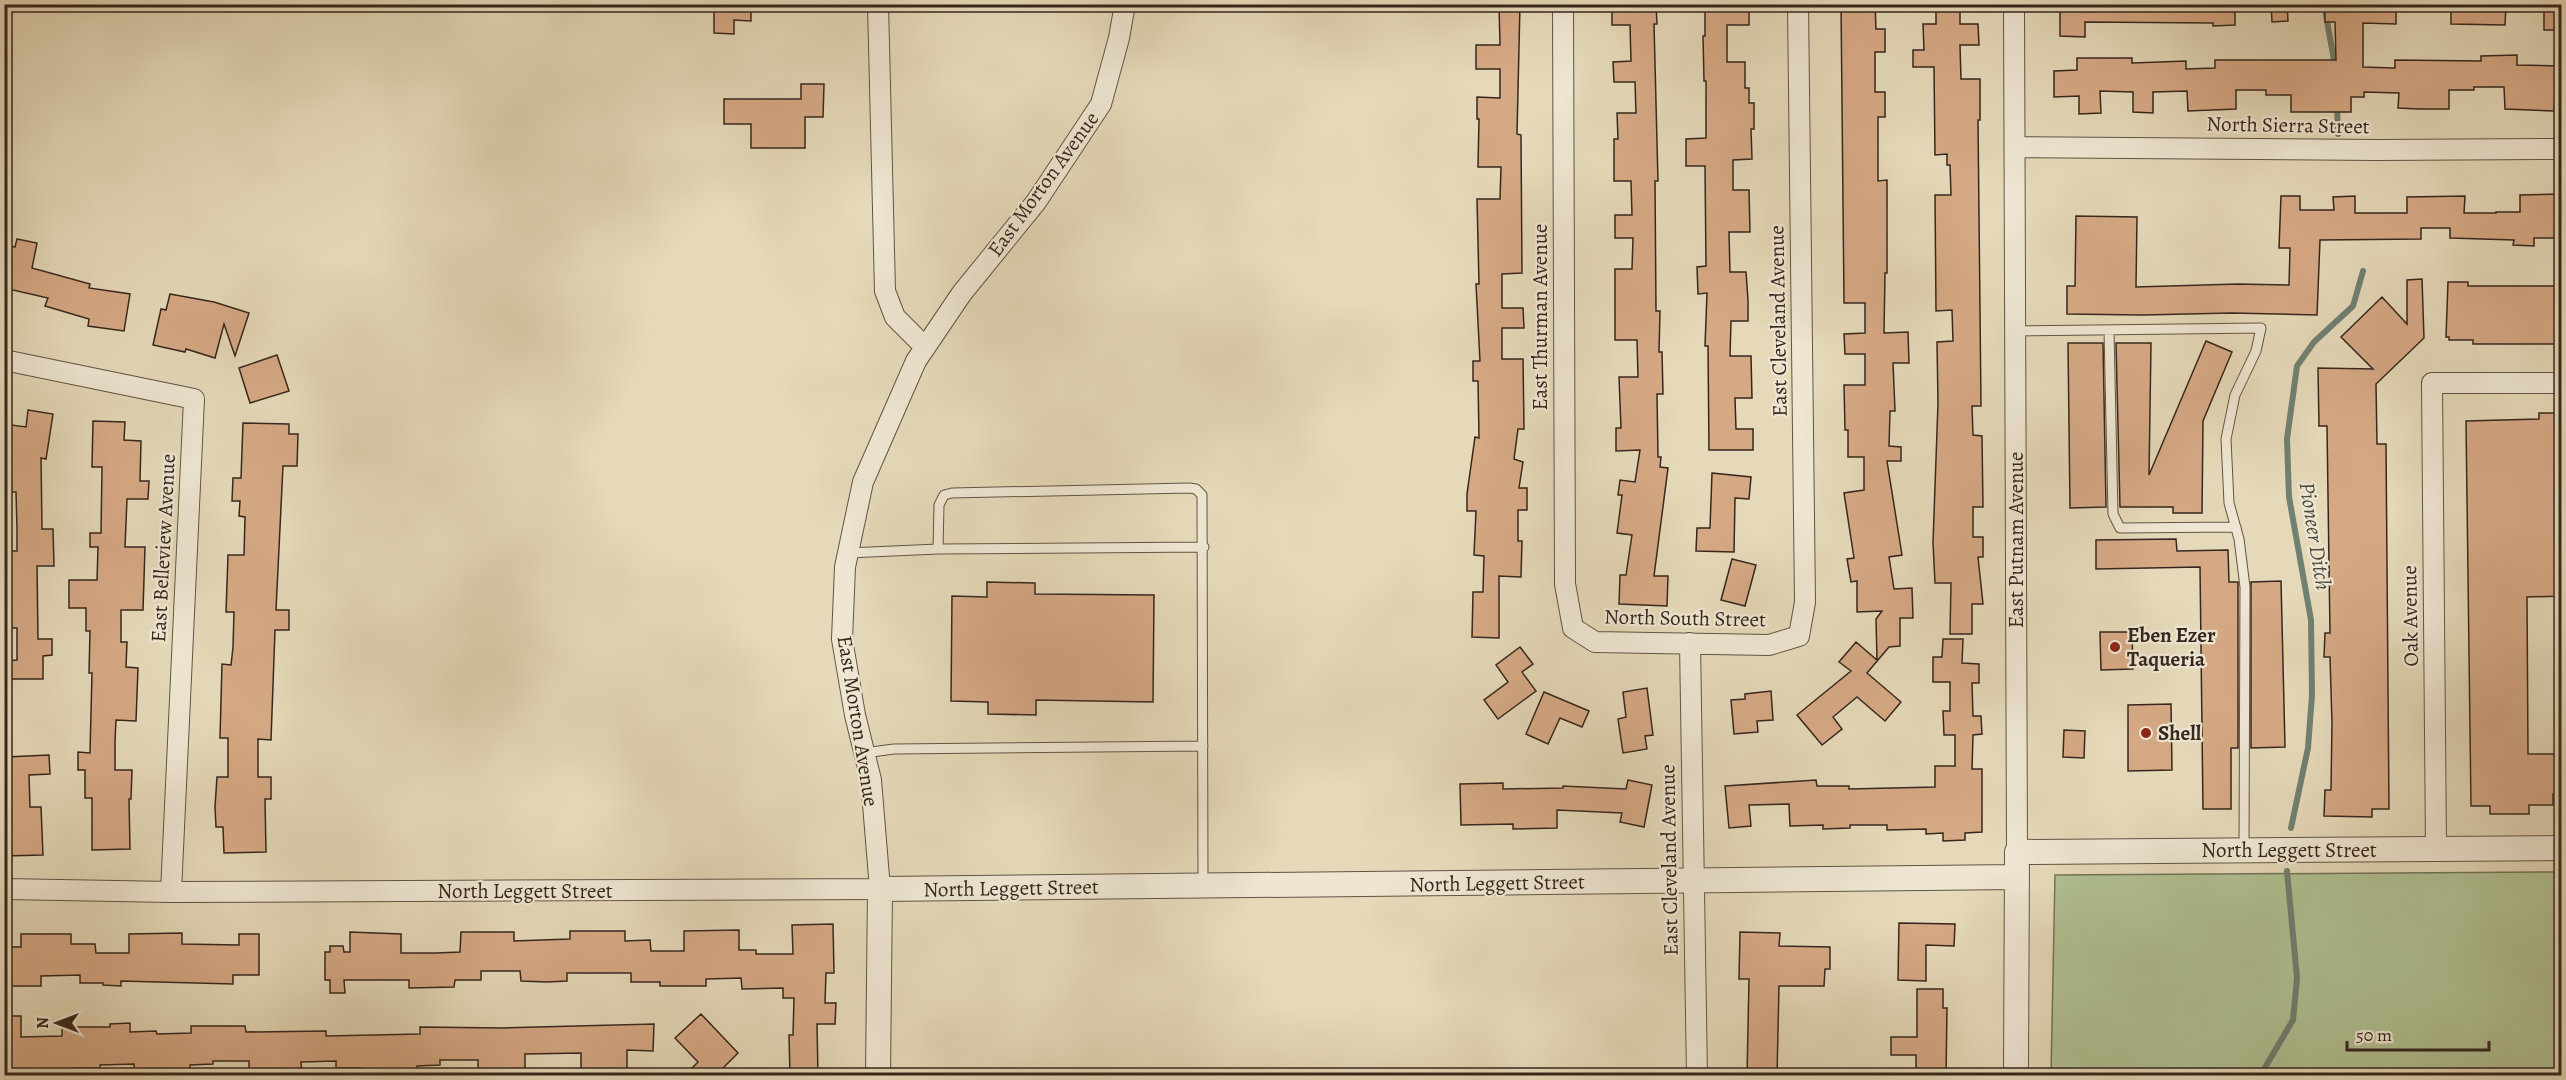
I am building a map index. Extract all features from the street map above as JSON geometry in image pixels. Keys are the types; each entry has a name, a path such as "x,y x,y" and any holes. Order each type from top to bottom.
{"street":[{"path":"878,4 885,291 895,317 925,347"},
{"name":"East Morton Avenue","path":"878,1076 880,889 871,780 842,639 845,567 863,482 916,361 962,293 1036,202 1101,104 1119,38 1125,4"},
{"name":"East Thurman Avenue","path":"1563,4 1565,584 1573,628"},
{"name":"East Cleveland Avenue","path":"1798,4 1805,602 1799,636"},
{"name":"East Putnam Avenue","path":"2014,4 2016,1076"},
{"name":"North Sierra Street","path":"2015,147 2562,149"},
{"name":"East Belleview Avenue","path":"4,360 194,399 171,892"},
{"name":"Oak Avenue","path":"2436,848 2432,383 2562,383"},
{"name":"North South Street","path":"1573,628 1595,642 1769,645 1799,636"},
{"name":"East Cleveland Avenue","path":"1690,643 1697,1076"},
{"name":"North Leggett Street","path":"2017,852 2562,848"},
{"name":"North Leggett Street","path":"4,888 171,892 880,889 2017,877"}],"lane":[{"path":"2015,331 2261,328 2256,351 2235,395 2226,439 2229,503 2236,527 2245,587 2244,850"},
{"path":"2109,330 2113,514 2120,528 2236,527"},
{"path":"938,549 939,505 944,495 952,493 1190,488 1196,489 1202,495 1204,547 1203,886"},
{"path":"848,553 938,549 1204,547"},
{"path":"864,753 894,749 1203,746"}],"green space":[{"path":"2561,872 2561,1075 2051,1075 2055,875"}],"building":[{"path":"714,4 751,4 751,21 734,20 734,34 714,33"},
{"path":"1499,4 1520,4 1517,134 1521,135 1522,273 1502,274 1502,308 1523,308 1524,328 1502,328 1502,359 1523,359 1524,429 1518,429 1514,459 1523,462 1519,488 1527,488 1527,510 1518,510 1518,541 1522,541 1521,577 1499,576 1499,638 1472,637 1473,592 1483,592 1484,556 1474,555 1476,511 1467,511 1467,494 1475,437 1479,438 1478,381 1473,381 1473,361 1480,361 1476,284 1479,284 1477,199 1500,199 1501,167 1478,167 1477,97 1500,98 1500,69 1476,69 1476,45 1500,45"},
{"path":"1612,4 1656,4 1657,24 1654,24 1658,181 1655,181 1656,311 1660,311 1659,352 1662,352 1663,394 1657,394 1658,457 1661,457 1660,467 1668,468 1654,576 1668,576 1667,606 1619,604 1620,575 1626,575 1632,535 1617,533 1622,495 1618,495 1620,480 1635,482 1640,450 1616,451 1616,428 1621,428 1619,377 1638,377 1637,340 1615,340 1615,269 1632,269 1633,238 1615,238 1615,215 1632,215 1631,181 1614,181 1614,139 1618,139 1617,113 1636,113 1635,82 1614,82 1613,62 1631,61 1630,25 1612,25"},
{"path":"1705,4 1749,4 1749,25 1727,25 1727,62 1745,62 1745,88 1749,88 1749,103 1754,103 1754,129 1751,129 1752,159 1733,160 1733,190 1749,190 1750,232 1729,232 1730,272 1746,272 1748,300 1748,321 1731,321 1730,356 1751,356 1752,398 1735,398 1736,429 1753,429 1753,450 1709,450 1708,346 1705,346 1707,293 1698,294 1697,267 1706,266 1705,166 1686,166 1686,139 1706,138 1703,36 1705,36"},
{"path":"1841,4 1875,4 1876,29 1885,29 1885,52 1875,52 1875,92 1885,92 1885,117 1878,117 1878,181 1887,180 1887,273 1885,273 1884,333 1908,332 1909,363 1893,363 1895,411 1890,411 1889,446 1901,447 1901,461 1887,461 1902,555 1889,557 1894,589 1912,588 1913,618 1900,618 1900,646 1889,647 1867,673 1901,702 1885,721 1857,697 1833,717 1842,729 1822,745 1797,715 1851,671 1839,662 1856,642 1877,660 1876,619 1882,611 1857,612 1857,581 1851,582 1847,559 1854,558 1844,493 1864,490 1864,457 1848,457 1844,385 1865,385 1865,354 1845,354 1844,334 1865,333 1865,303 1844,303"},
{"path":"1936,4 1960,4 1960,24 1978,24 1979,45 1960,45 1961,79 1980,79 1980,120 1978,120 1981,406 1972,406 1973,435 1982,436 1983,507 1973,507 1973,537 1983,537 1983,557 1978,557 1983,604 1972,604 1972,634 1950,634 1951,583 1935,583 1933,543 1938,403 1937,342 1953,341 1952,310 1936,311 1935,195 1951,195 1950,165 1947,165 1947,154 1935,155 1934,67 1913,67 1913,50 1924,50 1923,24 1936,24"},
{"path":"2060,4 2235,4 2235,25 2085,22 2085,37 2060,36"},
{"path":"2271,4 2287,4 2288,21 2272,22"},
{"path":"2325,4 2396,4 2396,24 2363,23 2363,67 2395,68 2395,60 2481,61 2481,56 2517,55 2517,65 2562,66 2562,95 2555,95 2554,111 2505,109 2504,87 2474,87 2474,90 2449,90 2449,109 2398,108 2399,93 2364,92 2364,97 2351,97 2351,112 2291,112 2291,95 2266,95 2266,90 2236,90 2236,109 2188,111 2187,91 2153,92 2153,113 2133,112 2133,92 2100,91 2101,113 2079,114 2079,96 2054,97 2054,71 2077,70 2077,58 2132,58 2132,63 2186,61 2186,69 2215,68 2215,60 2336,60 2335,22 2325,22"},
{"path":"2451,4 2506,4 2505,25 2451,24"},
{"path":"2544,4 2562,4 2562,30 2544,30"},
{"path":"801,84 824,84 823,117 805,117 805,148 751,148 751,124 724,124 724,99 801,99"},
{"path":"2562,194 2562,238 2534,238 2534,246 2513,245 2514,240 2450,238 2450,228 2421,228 2421,239 2320,240 2317,315 2067,314 2067,286 2075,286 2076,216 2137,217 2136,287 2289,285 2290,248 2279,248 2281,196 2300,196 2300,210 2334,210 2333,197 2355,196 2355,213 2407,213 2407,197 2465,196 2464,213 2496,213 2520,212 2520,195"},
{"path":"17,239 37,243 32,268 90,284 89,288 130,294 124,331 88,326 89,319 45,306 48,298 4,288 4,245 15,247"},
{"path":"2422,279 2424,338 2376,384 2377,444 2386,444 2389,809 2372,809 2372,817 2324,816 2325,790 2331,790 2332,723 2330,657 2324,657 2325,633 2330,633 2327,426 2319,426 2318,368 2373,369 2341,337 2382,297 2407,324 2407,280"},
{"path":"2448,282 2468,282 2468,286 2562,286 2562,327 2558,327 2558,344 2473,344 2473,340 2449,340 2449,337 2446,337"},
{"path":"170,294 214,302 249,313 235,356 224,324 215,358 186,349 185,352 153,345 161,309 166,310"},
{"path":"2206,341 2232,352 2203,421 2202,513 2173,513 2173,507 2120,507 2116,343 2151,343 2149,475"},
{"path":"2068,343 2103,343 2106,507 2070,508"},
{"path":"277,355 289,391 250,403 239,368"},
{"path":"28,410 53,414 46,459 41,458 42,529 53,529 54,566 37,566 38,639 52,639 52,655 43,656 43,679 4,679 4,661 17,660 17,628 7,628 7,606 4,607 4,551 17,551 17,529 16,492 4,492 4,424 26,427"},
{"path":"2539,413 2562,413 2562,596 2527,597 2528,754 2562,754 2562,794 2553,794 2553,805 2529,805 2529,814 2490,814 2490,806 2471,806 2466,421 2539,419"},
{"path":"93,421 125,422 124,440 141,441 140,481 149,481 148,499 127,499 125,547 145,547 143,610 121,610 121,642 127,642 126,667 138,668 136,721 116,720 115,741 115,770 132,770 131,799 129,799 130,849 92,850 92,798 85,798 85,770 78,770 78,752 90,753 92,673 89,673 90,631 86,631 86,608 69,608 69,580 97,580 98,547 90,547 90,533 101,533 102,467 92,467"},
{"path":"243,423 289,424 289,434 298,434 297,466 283,466 276,610 289,610 289,630 275,630 271,740 258,739 258,777 271,777 271,799 265,799 266,852 224,853 223,827 216,827 215,807 217,777 228,777 228,738 220,738 222,664 231,665 233,647 234,612 226,612 228,555 244,555 245,517 239,516 240,501 232,501 233,478 241,478"},
{"path":"1712,473 1751,477 1749,499 1735,498 1734,552 1696,551 1697,528 1710,528"},
{"path":"2176,539 2177,551 2228,550 2229,582 2238,582 2238,748 2231,748 2231,809 2203,809 2200,567 2096,569 2096,540"},
{"path":"1732,559 1756,565 1745,606 1721,600"},
{"path":"2281,581 2285,747 2251,748 2251,582"},
{"path":"987,582 1035,583 1035,594 1154,595 1153,702 1036,700 1036,715 988,714 988,702 951,701 952,596 987,597"},
{"path":"2100,632 2132,632 2133,669 2101,670"},
{"path":"1943,639 1963,639 1962,663 1979,664 1979,683 1972,683 1973,716 1981,716 1982,734 1973,735 1972,769 1982,769 1982,832 1965,833 1965,840 1943,841 1943,833 1926,834 1926,829 1887,830 1887,825 1850,825 1850,828 1823,829 1823,825 1790,826 1789,804 1749,805 1751,826 1729,828 1725,786 1816,780 1817,786 1849,786 1849,789 1935,787 1935,766 1955,766 1955,735 1944,735 1943,711 1950,711 1950,682 1933,682 1933,657 1942,657"},
{"path":"1520,647 1533,664 1522,672 1536,691 1498,719 1484,700 1508,682 1496,665"},
{"path":"1647,688 1653,735 1645,736 1647,749 1623,753 1618,719 1626,717 1623,692"},
{"path":"1771,691 1773,720 1757,721 1758,732 1734,734 1731,700 1745,699 1745,694"},
{"path":"1544,692 1589,711 1582,727 1560,718 1548,744 1526,734"},
{"path":"2171,704 2172,770 2128,771 2128,705"},
{"path":"2064,730 2085,731 2084,758 2063,757"},
{"path":"49,755 50,774 29,775 30,807 41,807 43,855 5,856 4,766 7,766 6,757"},
{"path":"1628,780 1652,785 1644,827 1620,822 1622,813 1557,810 1557,828 1513,829 1513,824 1461,825 1460,784 1503,783 1503,789 1563,788 1563,786 1626,789"},
{"path":"1899,923 1955,924 1954,946 1926,945 1926,981 1898,980"},
{"path":"833,924 834,973 826,973 825,1003 836,1003 835,1024 817,1024 818,1076 790,1076 789,1035 793,1035 794,998 783,998 783,988 742,989 741,978 706,979 706,986 660,986 660,982 631,982 631,973 567,973 567,981 547,982 521,981 520,971 481,971 481,980 455,980 454,987 409,988 409,980 344,980 345,993 330,993 330,980 325,980 325,952 330,952 330,946 343,946 344,952 350,952 350,932 401,934 401,953 436,953 460,952 461,932 514,932 514,941 570,939 570,931 625,931 625,941 650,940 651,951 684,951 684,931 739,930 739,950 756,950 756,954 793,954 792,925"},
{"path":"1740,932 1780,933 1779,946 1830,947 1830,969 1825,969 1824,986 1779,986 1777,1076 1747,1076 1749,979 1739,979"},
{"path":"182,933 182,944 239,945 239,934 259,934 259,975 233,975 233,984 121,981 121,986 80,983 80,975 41,976 41,986 4,986 4,947 21,947 21,934 71,934 71,944 95,944 96,953 129,953 129,934"},
{"path":"1917,989 1943,989 1943,1008 1947,1008 1946,1076 1916,1076 1916,1055 1891,1055 1891,1037 1917,1037"},
{"path":"701,1014 738,1053 715,1076 684,1076 698,1062 675,1038"},
{"path":"4,1016 21,1016 21,1037 62,1036 62,1027 110,1027 110,1024 130,1023 130,1032 156,1031 157,1034 191,1033 191,1026 245,1026 246,1032 326,1031 326,1036 420,1034 420,1027 503,1028 654,1024 653,1051 627,1050 627,1072 603,1071 603,1074 581,1074 581,1053 525,1054 525,1076 478,1075 478,1060 440,1060 440,1065 417,1066 417,1076 362,1076 361,1068 336,1068 336,1061 301,1062 302,1076 249,1076 249,1061 213,1061 213,1064 190,1065 190,1076 134,1075 134,1064 74,1068 74,1076 20,1076 20,1069 4,1070"}],"waterway":[{"name":"Pioneer Ditch","path":"2324,4 2335,66"},
{"name":"Pioneer Ditch","path":"2337,106 2338,134"},
{"name":"Pioneer Ditch","path":"2291,828 2308,748 2312,695 2311,620 2289,497 2287,439 2297,366 2314,342 2353,306 2363,271"},
{"name":"Pioneer Ditch","path":"2260,1076 2293,1020 2297,978 2287,871"}],"place":[{"name":"Eben Ezer Taqueria","path":"2115,647"},
{"name":"Shell","path":"2146,733"}]}
